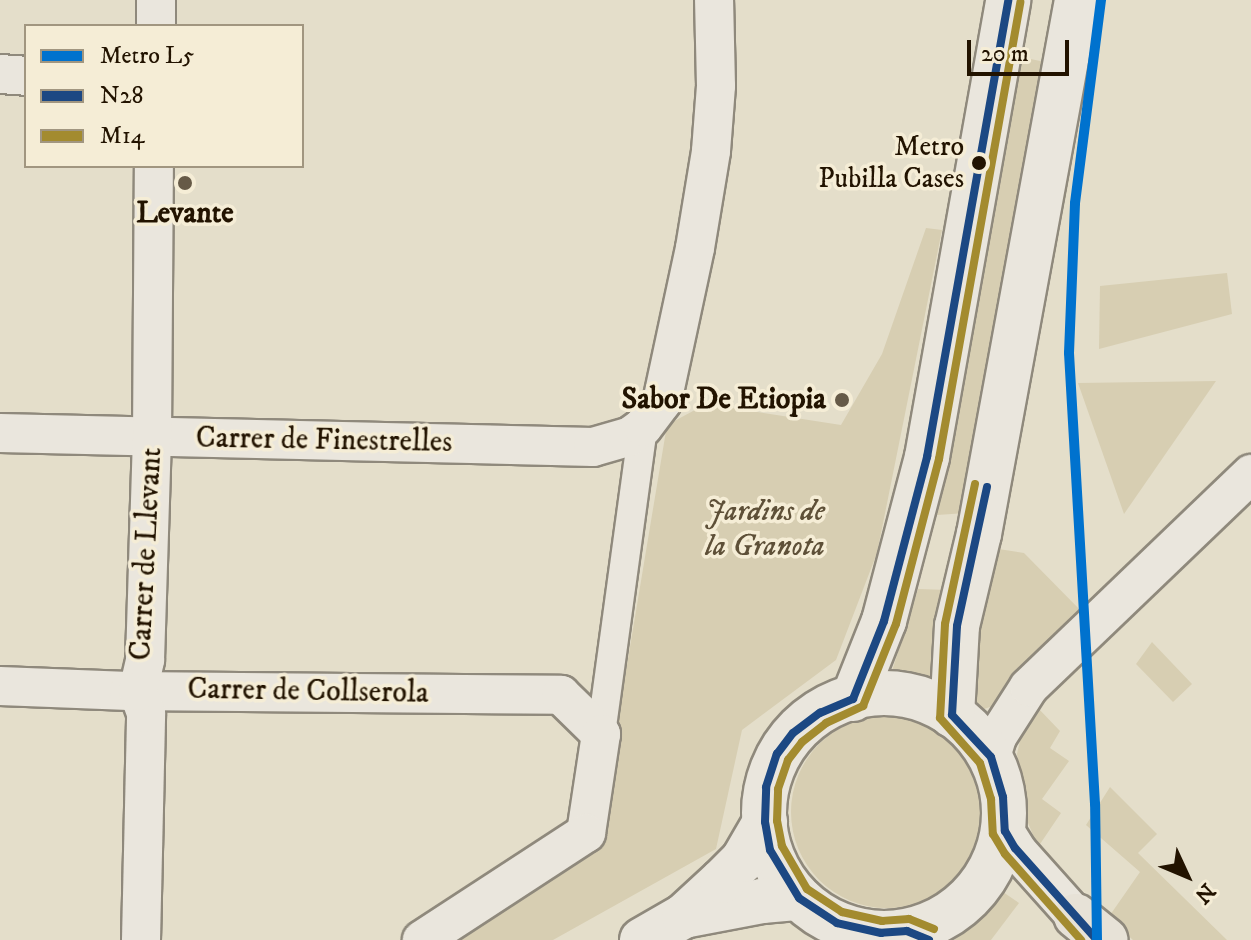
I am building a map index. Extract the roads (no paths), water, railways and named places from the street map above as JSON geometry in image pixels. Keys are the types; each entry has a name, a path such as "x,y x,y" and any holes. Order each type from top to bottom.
{"street":[{"path":"156,0 156,24"},
{"path":"422,940 586,833 643,427 662,402 711,151 716,86 714,0"},
{"path":"853,699 884,621 927,457 1008,0"},
{"path":"952,715 957,626 982,519 1077,0"},
{"path":"0,74 24,76"},
{"name":"Carrer de Llevant","path":"141,940 146,713 138,691 145,660 152,437 154,168"},
{"name":"Carrer de Finestrelles","path":"0,433 593,447 614,443 643,427"},
{"path":"991,757 997,737 1029,687 1251,474"},
{"name":"Carrer de Collserola","path":"0,686 138,691 561,695 601,734"},
{"path":"896,694 924,700 952,715 991,757 1003,797 1005,831 992,870 970,899 918,935 881,933 837,923 799,898 775,862 765,822 766,787 777,754 806,723 853,699 896,694"},
{"path":"642,940 684,916 743,860 765,822"},
{"path":"1005,831 1019,853 1093,932"},
{"path":"684,916 762,901 799,898"}],"metro line":[{"name":"L5","path":"1097,940 1095,804 1069,353 1075,203 1101,0"}],"place":[{"name":"Metro Pubilla Cases","path":"979,163"},
{"name":"Levante","path":"185,183"},
{"name":"Sabor De Etiopia","path":"842,400"}],"park label":[{"name":"Jardins de la Granota","path":"765,529"}]}
